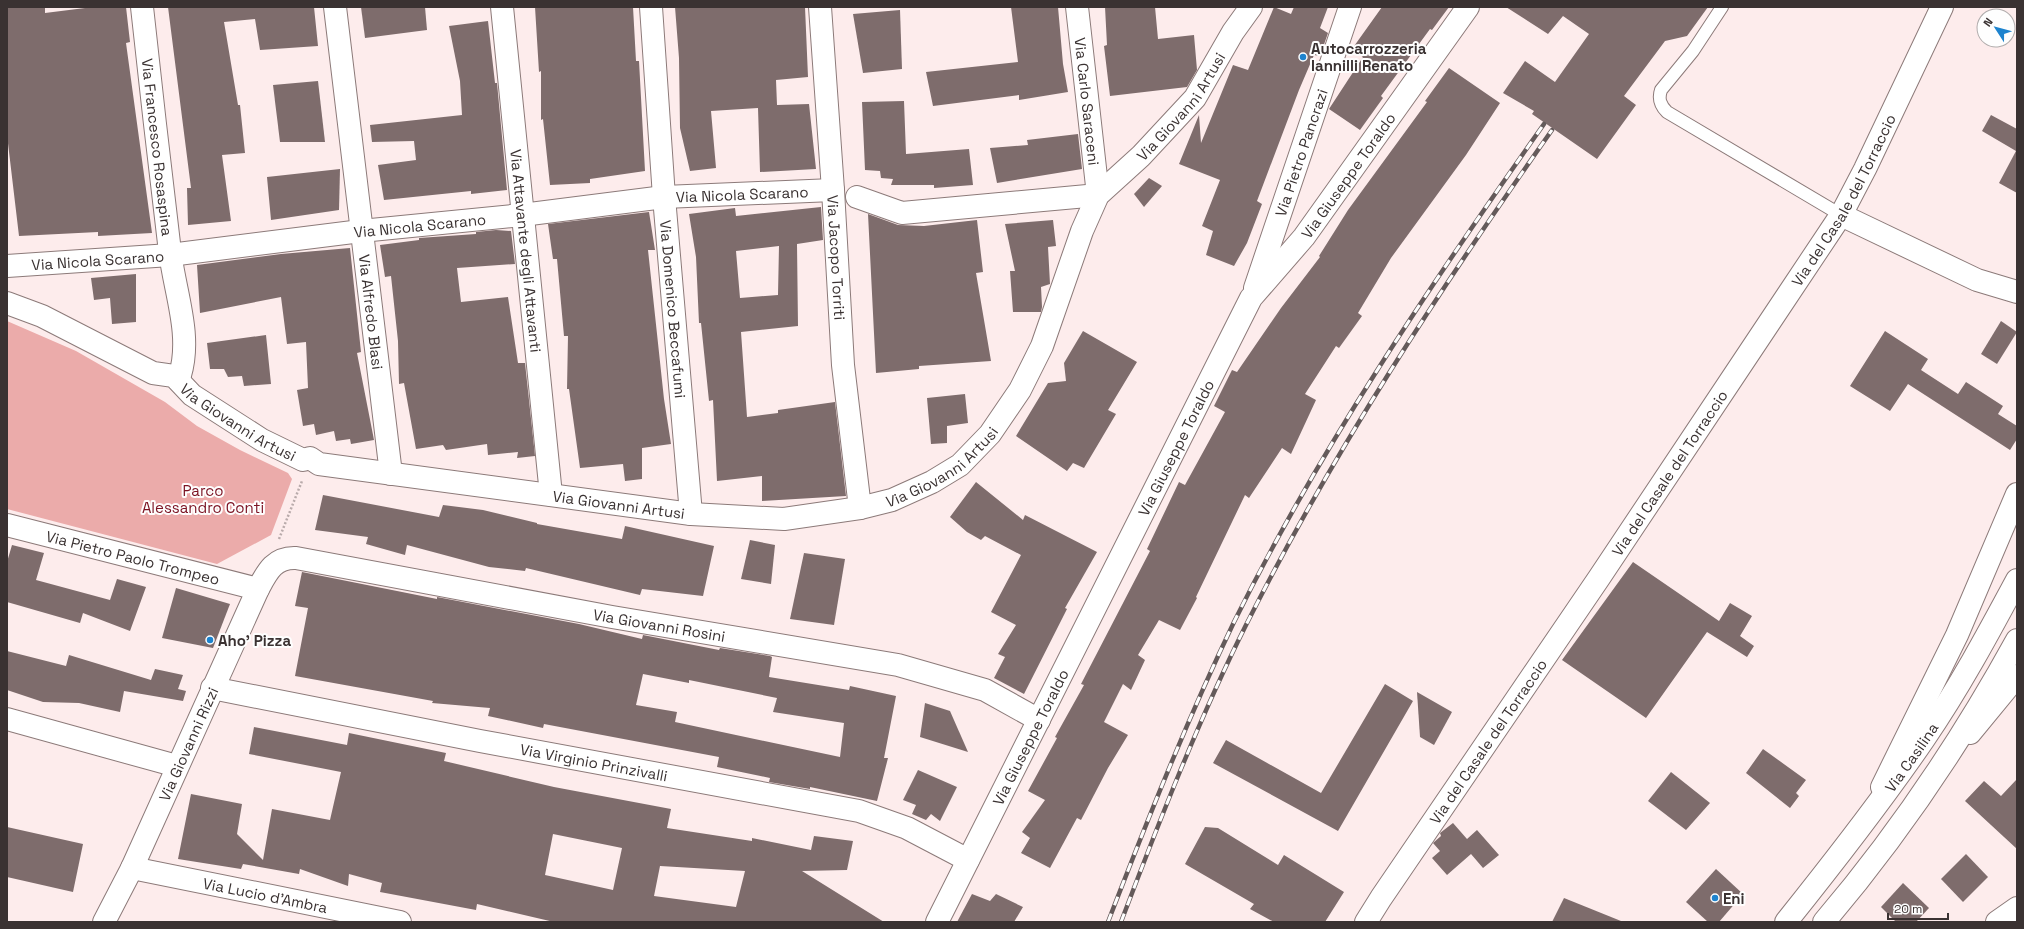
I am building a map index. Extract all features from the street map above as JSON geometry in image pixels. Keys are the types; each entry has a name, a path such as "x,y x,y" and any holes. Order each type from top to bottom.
{"street":[{"name":"Via Francesco Rosaspina","path":"142,7 170,255 185,349 184,363 180,375 174,376"},
{"name":"Via Alfredo Blasi","path":"335,7 391,474"},
{"name":"Via Attavante degli Attavanti","path":"502,7 551,495"},
{"name":"Via Domenico Beccafumi","path":"651,7 664,196 691,514"},
{"name":"Via Jacopo Torriti","path":"820,7 833,190 842,365 860,508"},
{"name":"Via Carlo Saraceni","path":"1076,7 1098,195"},
{"name":"Via Giovanni Artusi","path":"7,303 51,321 153,373 174,376 192,395 262,440 303,460 310,458 319,464 691,514 784,519 860,508 892,500 932,482 960,465 990,434 1020,390 1042,346 1082,231 1098,195 1141,156 1195,98 1233,32 1251,7"},
{"name":"Via Pietro Pancrazi","path":"1251,298 1350,7"},
{"name":"Via Giuseppe Toraldo","path":"937,922 1251,298 1304,237 1468,7"},
{"name":"Via del Casale del Torraccio","path":"1366,922 1841,215 1865,169 1942,7"},
{"name":"Via Nicola Scarano","path":"7,266 170,255 362,231 522,215 664,196 833,190"},
{"path":"857,197 902,213 1098,195"},
{"path":"1841,215 1977,280 2017,292"},
{"path":"1957,635 2017,494"},
{"name":"Via Pietro Paolo Trompeo","path":"7,525 258,589"},
{"path":"1867,818 1957,635 2017,528"},
{"name":"Via Giovanni Rosini","path":"274,556 296,558 612,617 898,665 985,690 1039,720"},
{"name":"Via Giovanni Rizzi","path":"104,922 132,868 212,688 274,556"},
{"name":"Via Casilina","path":"1786,922 1867,818 1945,707 2017,580"},
{"name":"Via Casilina","path":"1824,922 1886,846 1944,763 2017,640"},
{"path":"1944,763 2017,676"},
{"name":"Via Virginio Prinzivalli","path":"212,688 480,741 859,811 907,828 968,860"},
{"path":"7,719 177,766"},
{"name":"Via Lucio d'Ambra","path":"132,868 400,922"},
{"path":"1997,922 2017,908"}],"lane":[{"path":"1722,7 1693,51 1661,90 1659,96 1662,107 1667,112 1841,215"}],"path":[{"path":"274,556 310,458"}],"green space":[{"name":"Parco Alessandro Conti","path":"7,321 76,351 165,402 197,426 240,450 288,473 292,479 271,535 217,564 7,509"}],"building":[{"path":"7,7 45,7 45,13 93,7 126,7 130,42 126,43 152,233 98,236 98,232 19,236 7,135"},
{"path":"168,7 314,7 318,46 260,50 255,19 224,22 238,105 240,105 245,153 222,155 231,221 188,225 187,188 191,188"},
{"path":"361,7 425,7 427,30 365,38"},
{"path":"535,7 633,7 636,61 639,61 645,171 590,179 590,183 550,185 543,119 541,120 541,71 539,72"},
{"path":"675,7 805,7 808,77 776,80 777,105 809,104 816,169 760,172 758,108 711,111 716,168 690,171 680,128 679,58"},
{"path":"1011,7 1058,7 1063,64 1068,92 1019,100 1019,95 933,106 926,72 1018,62"},
{"path":"1105,7 1155,7 1158,39 1194,35 1197,70 1187,87 1110,96 1104,46 1107,45"},
{"path":"1274,7 1291,14 1294,7 1328,7 1320,28 1328,33 1320,56 1314,55 1299,90 1257,201 1262,204 1247,243 1234,266 1206,255 1213,231 1202,226 1220,180 1179,164 1199,115 1201,143 1233,65 1248,70"},
{"path":"1382,7 1449,7 1432,30 1430,29 1381,96 1383,98 1360,130 1329,109 1363,57 1352,49"},
{"path":"1506,7 1708,7 1687,36 1665,41 1624,96 1636,105 1597,159 1532,114 1534,111 1503,93 1525,61 1555,82 1589,34 1563,16 1548,34"},
{"path":"900,10 902,69 863,73 853,14"},
{"path":"488,21 495,83 497,83 507,190 471,194 471,191 384,200 378,165 416,160 414,141 372,142 370,125 462,115 460,81 449,26"},
{"path":"1449,68 1500,103 1466,155 1391,258 1358,313 1362,316 1339,348 1336,346 1305,394 1316,400 1291,454 1282,448 1249,498 1245,495 1196,597 1197,598 1180,630 1159,620 1138,655 1145,660 1131,690 1123,684 1104,722 1128,735 1108,768 1081,820 1077,818 1050,868 1021,853 1030,838 1022,832 1045,800 1028,791 1057,738 1055,737 1084,685 1081,684 1150,551 1147,549 1179,482 1185,485 1225,412 1214,406 1232,370 1237,372 1281,308 1320,257 1319,256 1348,210 1427,102 1425,101"},
{"path":"318,81 325,142 280,142 273,85"},
{"path":"904,101 906,154 969,149 973,185 934,188 934,185 891,185 893,179 881,178 880,171 865,170 862,102"},
{"path":"1991,115 2017,129 2017,193 1999,183 2016,151 1982,131"},
{"path":"1078,134 1082,169 997,183 990,148 1028,145 1027,140"},
{"path":"340,169 339,210 271,220 267,177"},
{"path":"1149,178 1162,186 1144,207 1134,194"},
{"path":"821,207 823,240 797,244 798,326 741,332 747,417 778,413 778,410 835,402 846,496 762,501 762,476 717,481 713,400 709,401 701,323 699,323 696,257 689,214 735,208 736,216","holes":["779,246 778,295 740,298 736,251"]},
{"path":"649,212 655,250 648,250 664,399 671,444 642,448 642,479 625,481 623,464 580,468 569,389 567,389 568,336 564,336 557,259 553,259 548,224"},
{"path":"868,214 898,225 924,226 977,220 983,272 976,273 991,361 919,366 919,369 876,373"},
{"path":"1053,220 1056,246 1048,247 1050,284 1041,287 1041,312 1013,312 1010,271 1015,271 1005,224"},
{"path":"496,230 511,231 515,264 457,268 461,302 508,297 518,363 525,363 535,456 517,458 518,452 488,455 487,444 446,450 443,445 416,449 404,383 399,384 398,341 391,276 385,277 380,245 419,240 419,238 476,234 476,232"},
{"path":"350,248 361,352 357,353 374,440 351,444 350,439 336,441 334,431 316,435 314,424 303,426 297,390 308,388 306,342 287,344 281,297 200,313 197,265 281,254"},
{"path":"136,274 136,322 112,324 110,298 94,300 91,278"},
{"path":"2001,321 2017,332 1997,364 1981,354"},
{"path":"1083,331 1137,362 1108,410 1116,414 1084,468 1073,463 1067,471 1016,436 1048,383 1066,381 1064,363"},
{"path":"1885,331 1928,359 1921,370 1958,394 1966,382 2003,406 1998,414 2017,426 2017,439 2010,450 1908,384 1890,411 1850,386"},
{"path":"266,335 271,384 244,386 242,376 228,377 224,369 210,369 207,343"},
{"path":"965,394 968,423 947,426 947,443 931,444 927,398"},
{"path":"976,482 1023,520 1025,515 1097,552 1065,608 1067,609 1024,694 994,678 1005,657 998,654 1016,625 991,612 1021,555 985,536 981,540 967,532 950,517"},
{"path":"323,495 439,517 443,505 483,510 537,524 622,539 625,526 714,546 703,596 642,589 640,595 526,568 525,571 489,567 407,545 405,555 366,544 368,537 315,530"},
{"path":"750,540 775,545 771,584 741,579"},
{"path":"12,545 44,553 36,580 110,600 117,579 146,587 130,631 83,613 80,623 7,602 7,562"},
{"path":"804,553 845,559 834,625 790,619"},
{"path":"1633,562 1719,621 1730,603 1752,616 1740,636 1754,646 1747,657 1707,632 1646,718 1562,660"},
{"path":"302,572 437,599 437,597 579,624 642,639 643,635 719,650 720,648 770,656 772,657 769,677 849,690 850,686 896,696 884,758 888,758 877,801 810,787 810,789 769,782 770,778 717,767 719,757 544,724 543,728 488,716 490,708 432,703 433,701 295,676 308,608 295,606","holes":["643,674 689,683 689,680 777,698 773,712 844,723 840,757 675,722 677,712 636,705"]},
{"path":"176,588 230,604 213,648 162,638"},
{"path":"7,651 66,666 69,655 151,680 155,669 183,675 178,689 186,691 183,701 124,691 120,712 79,703 43,702 7,690"},
{"path":"1385,684 1413,701 1338,831 1213,763 1226,740 1321,793"},
{"path":"1417,692 1452,712 1434,745 1420,737"},
{"path":"925,703 950,711 968,752 920,737"},
{"path":"254,727 347,745 349,733 446,753 444,761 554,787 671,809 667,828 752,841 752,838 811,850 814,836 853,841 847,870 802,871 884,922 554,922 477,904 476,910 380,892 382,883 349,874 348,886 300,869 299,874 243,864 241,869 178,859 191,794 242,804 237,834 263,860 272,809 330,820 341,772 249,754","holes":["553,834 622,848 613,890 545,875","660,866 745,871 736,907 654,896"]},
{"path":"1763,749 1806,780 1796,793 1799,796 1790,808 1746,773"},
{"path":"918,770 957,787 940,821 931,814 926,820 912,814 916,805 903,800"},
{"path":"1671,772 1710,803 1686,830 1648,801"},
{"path":"2017,779 2017,849 1965,801 1984,781 2001,796"},
{"path":"1453,823 1467,839 1477,830 1499,855 1483,868 1471,854 1447,875 1432,858 1440,851 1433,843 1441,836 1440,833"},
{"path":"7,827 83,844 73,892 7,877"},
{"path":"1205,827 1218,828 1278,865 1284,855 1344,892 1325,922 1274,922 1250,909 1254,904 1185,864"},
{"path":"1966,854 1988,877 1963,902 1941,879"},
{"name":"Eni","path":"1716,869 1743,894 1719,922 1708,922 1686,902"},
{"path":"1903,883 1929,908 1916,922 1896,922 1881,907"},
{"path":"972,894 990,901 996,894 1023,907 1014,922 957,922"},
{"path":"1564,898 1621,921 1621,922 1552,922"}],"railway":[{"path":"1108,922 1200,696 1234,622 1303,492 1379,367 1419,305 1544,124"},
{"path":"1121,922 1195,735 1228,661 1280,560 1352,433 1429,310 1552,130"}],"place":[{"name":"Autocarrozzeria Iannilli Renato","path":"1303,57"},
{"name":"Aho' Pizza","path":"210,640"},
{"name":"Eni","path":"1715,898"}]}
